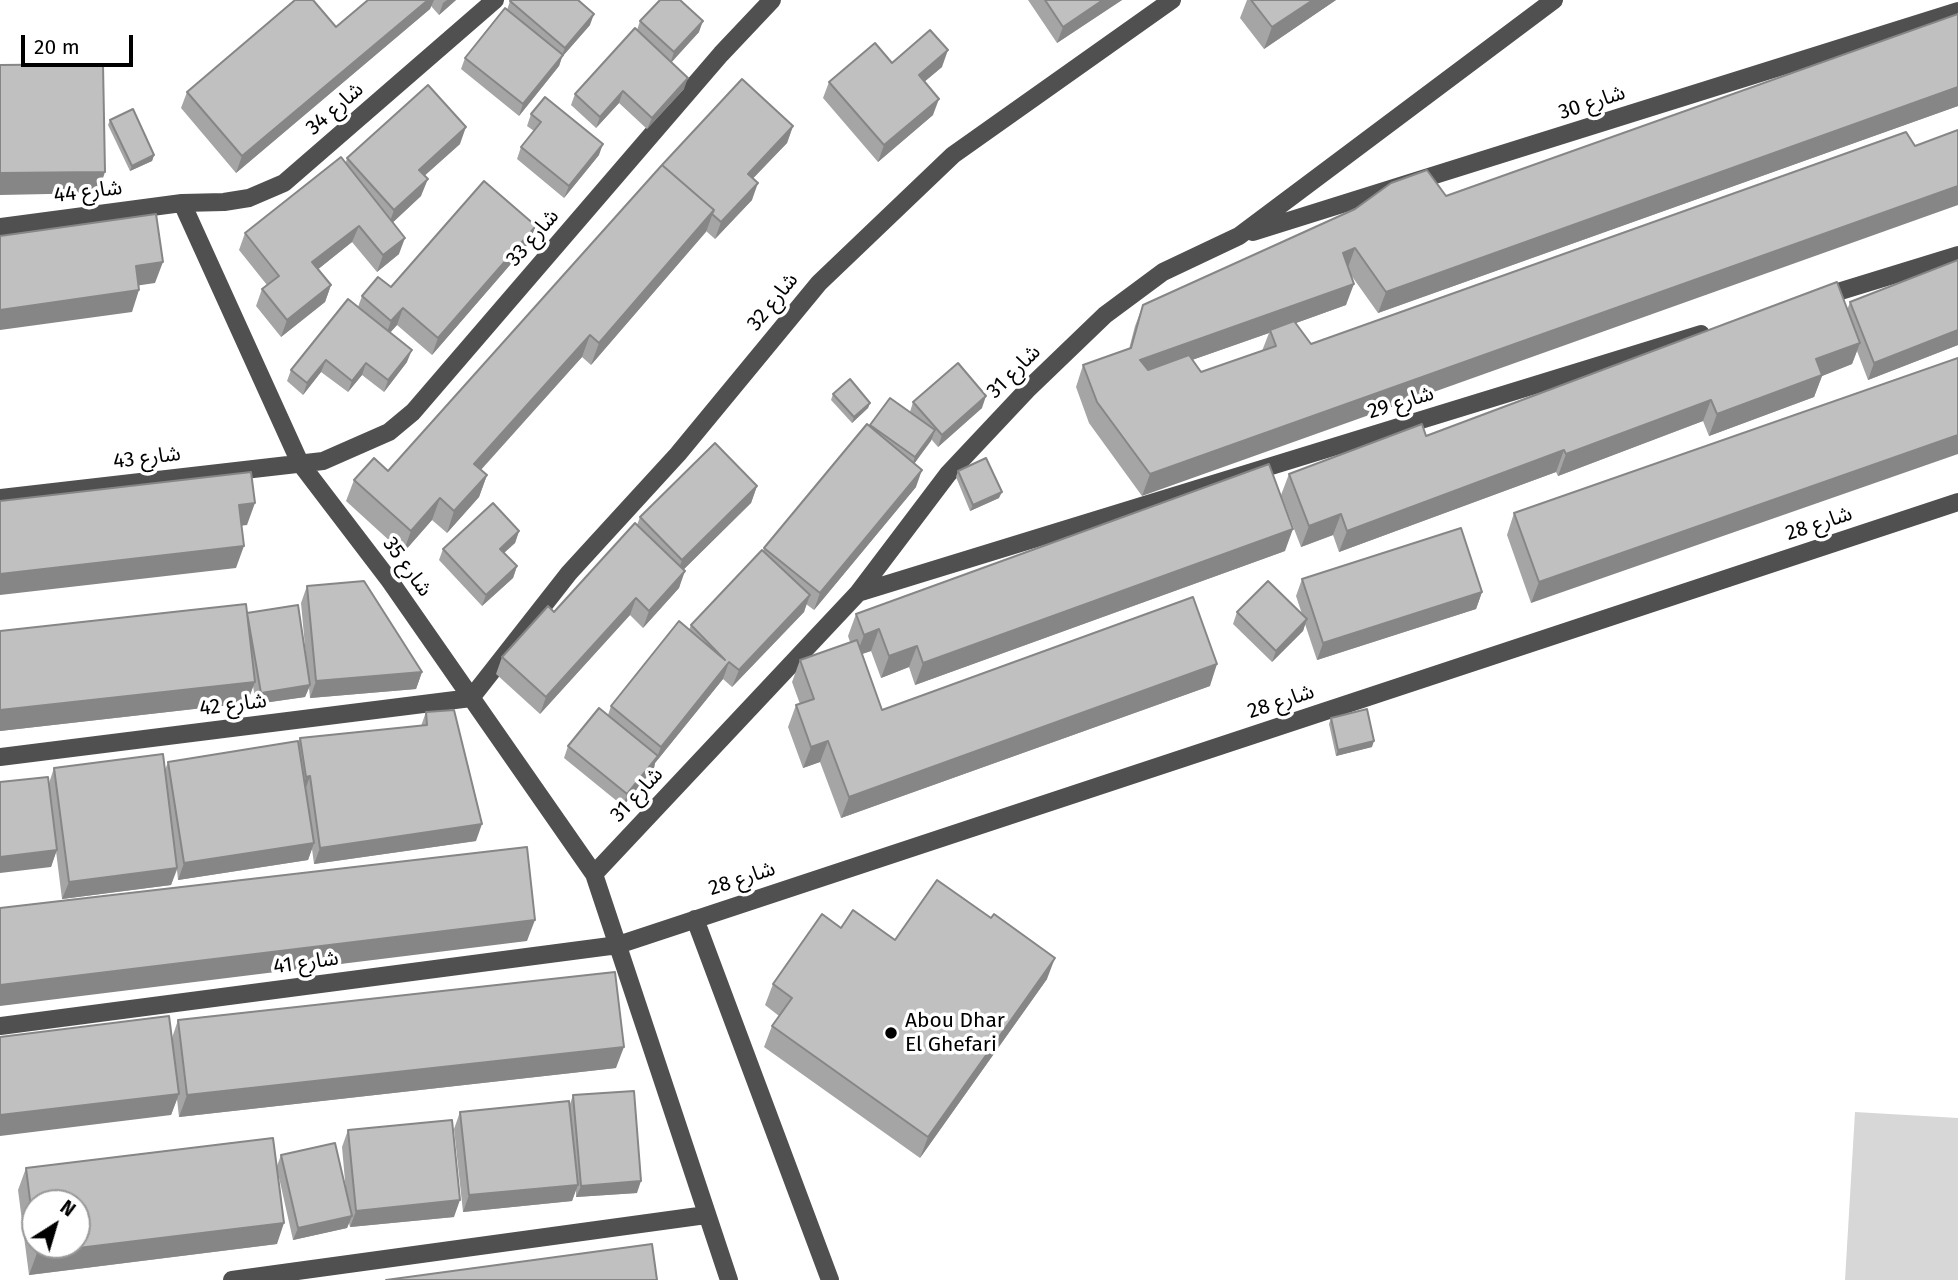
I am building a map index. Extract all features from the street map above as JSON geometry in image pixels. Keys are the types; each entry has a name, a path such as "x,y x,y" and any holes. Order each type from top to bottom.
{"street":[{"name":"شارع 34","path":"182,203 249,198 284,183 495,0"},
{"name":"شارع 33","path":"300,463 323,461 355,450 389,432 413,412 721,54 772,0"},
{"name":"شارع 32","path":"471,698 569,573 678,454 819,283 953,155 1172,0"},
{"name":"شارع 31","path":"594,874 858,593 947,474 1027,390 1105,315 1163,272 1239,236 1555,0"},
{"name":"شارع 30","path":"1239,236 1435,177 1958,11"},
{"name":"شارع 44","path":"0,227 182,203"},
{"name":"شارع 35","path":"182,203 300,463 390,581 594,874 729,1280"},
{"path":"1799,304 1958,255"},
{"name":"شارع 29","path":"858,593 1719,329"},
{"name":"شارع 43","path":"0,498 300,463"},
{"name":"شارع 28","path":"618,945 1958,502"},
{"name":"شارع 42","path":"0,757 471,698"},
{"path":"695,919 830,1280"},
{"name":"شارع 41","path":"0,1027 618,945"},
{"path":"232,1280 706,1215"}],"shaded area":[{"path":"1855,1112 1958,1118 1958,1280 1845,1280"}],"building":[{"path":"295,0 313,0 336,27 368,0 428,0 242,156 187,92"},
{"path":"511,0 578,0 594,14 565,48"},
{"path":"660,0 680,0 703,21 674,52 640,21"},
{"path":"1045,0 1103,0 1063,27"},
{"path":"1251,0 1313,0 1272,27"},
{"path":"505,8 563,55 523,104 465,58"},
{"path":"1958,14 1958,87 1386,292 1355,248 1343,253 1354,284 1140,360 1148,370 1189,355 1201,372 1276,346 1270,330 1294,321 1311,344 1906,132 1915,146 1958,130 1958,186 1150,474 1097,402 1083,365 1131,348 1143,305 1355,209 1391,183 1427,170 1446,196"},
{"path":"635,28 688,78 652,118 623,91 600,117 575,94"},
{"path":"930,30 948,50 919,75 939,99 884,145 829,82 875,43 892,63"},
{"path":"103,64 105,172 0,173 0,65"},
{"path":"742,79 793,126 748,174 758,183 721,222 712,214 714,210 662,165"},
{"path":"428,85 466,127 419,170 428,179 394,210 347,158"},
{"path":"545,97 603,144 569,186 521,147 541,122 531,114"},
{"path":"133,109 154,155 132,166 110,120"},
{"path":"341,157 405,238 383,255 359,226 312,262 331,285 287,320 262,289 279,276 245,233"},
{"path":"662,165 714,210 599,343 590,335 474,464 487,475 454,511 440,498 411,531 354,480 374,458 388,471"},
{"path":"484,181 536,226 438,338 403,308 391,321 362,296 378,277 391,287"},
{"path":"156,214 163,262 136,266 139,290 0,310 0,236"},
{"path":"1958,260 1958,330 1874,363 1850,302"},
{"path":"1837,282 1860,343 1816,359 1822,375 1717,414 1711,400 1566,454 1564,450 1347,531 1341,514 1309,526 1289,474 1422,424 1426,436"},
{"path":"348,299 412,350 388,380 366,363 352,381 326,360 307,383 291,370"},
{"path":"1958,358 1958,435 1539,582 1514,513"},
{"path":"958,363 986,396 942,435 913,402"},
{"path":"850,379 870,403 854,417 833,394"},
{"path":"890,398 935,430 915,457 870,425"},
{"path":"867,424 922,470 820,593 764,548"},
{"path":"715,443 757,486 682,560 640,517"},
{"path":"986,458 1002,492 973,505 958,471"},
{"path":"1269,464 1293,529 923,663 917,646 889,656 879,629 864,635 856,614"},
{"path":"251,472 255,503 239,505 244,546 0,574 0,501"},
{"path":"493,503 519,531 500,549 517,566 486,595 443,549"},
{"path":"635,523 685,571 649,611 636,598 546,697 502,657 548,606 554,612"},
{"path":"1461,528 1482,592 1323,643 1302,579"},
{"path":"762,550 810,595 739,670 729,662 661,747 611,706 679,621 725,660 691,625"},
{"path":"364,581 422,672 316,681 307,586"},
{"path":"1268,581 1307,619 1276,651 1237,612"},
{"path":"1193,597 1217,664 849,797 828,741 811,747 796,705 814,699 800,660 857,640 882,710"},
{"path":"246,604 255,682 0,710 0,631"},
{"path":"298,605 310,685 261,693 247,613"},
{"path":"599,708 658,756 627,794 568,746"},
{"path":"1367,709 1374,741 1338,750 1331,718"},
{"path":"454,710 482,824 320,848 310,776 306,777 300,738 427,725 426,712"},
{"path":"298,741 314,843 184,863 168,762"},
{"path":"163,754 177,868 69,882 54,768"},
{"path":"48,777 57,850 0,857 0,782"},
{"path":"527,847 535,920 0,985 0,908"},
{"name":"Abou Dhar El Ghefari","path":"937,880 991,918 994,914 1055,958 928,1137 772,1026 792,998 773,984 822,914 841,928 853,910 895,940"},
{"path":"615,972 624,1047 187,1095 178,1020"},
{"path":"169,1016 179,1094 0,1115 0,1037"},
{"path":"634,1091 641,1181 581,1186 573,1095"},
{"path":"569,1101 578,1185 469,1195 460,1112"},
{"path":"452,1120 460,1200 356,1211 348,1130"},
{"path":"273,1138 284,1223 91,1246 91,1189 29,1189 26,1168"},
{"path":"335,1143 352,1216 298,1228 281,1155"},
{"path":"652,1244 657,1280 386,1280"}],"place":[{"name":"Abou Dhar El Ghefari","path":"891,1033"}]}
